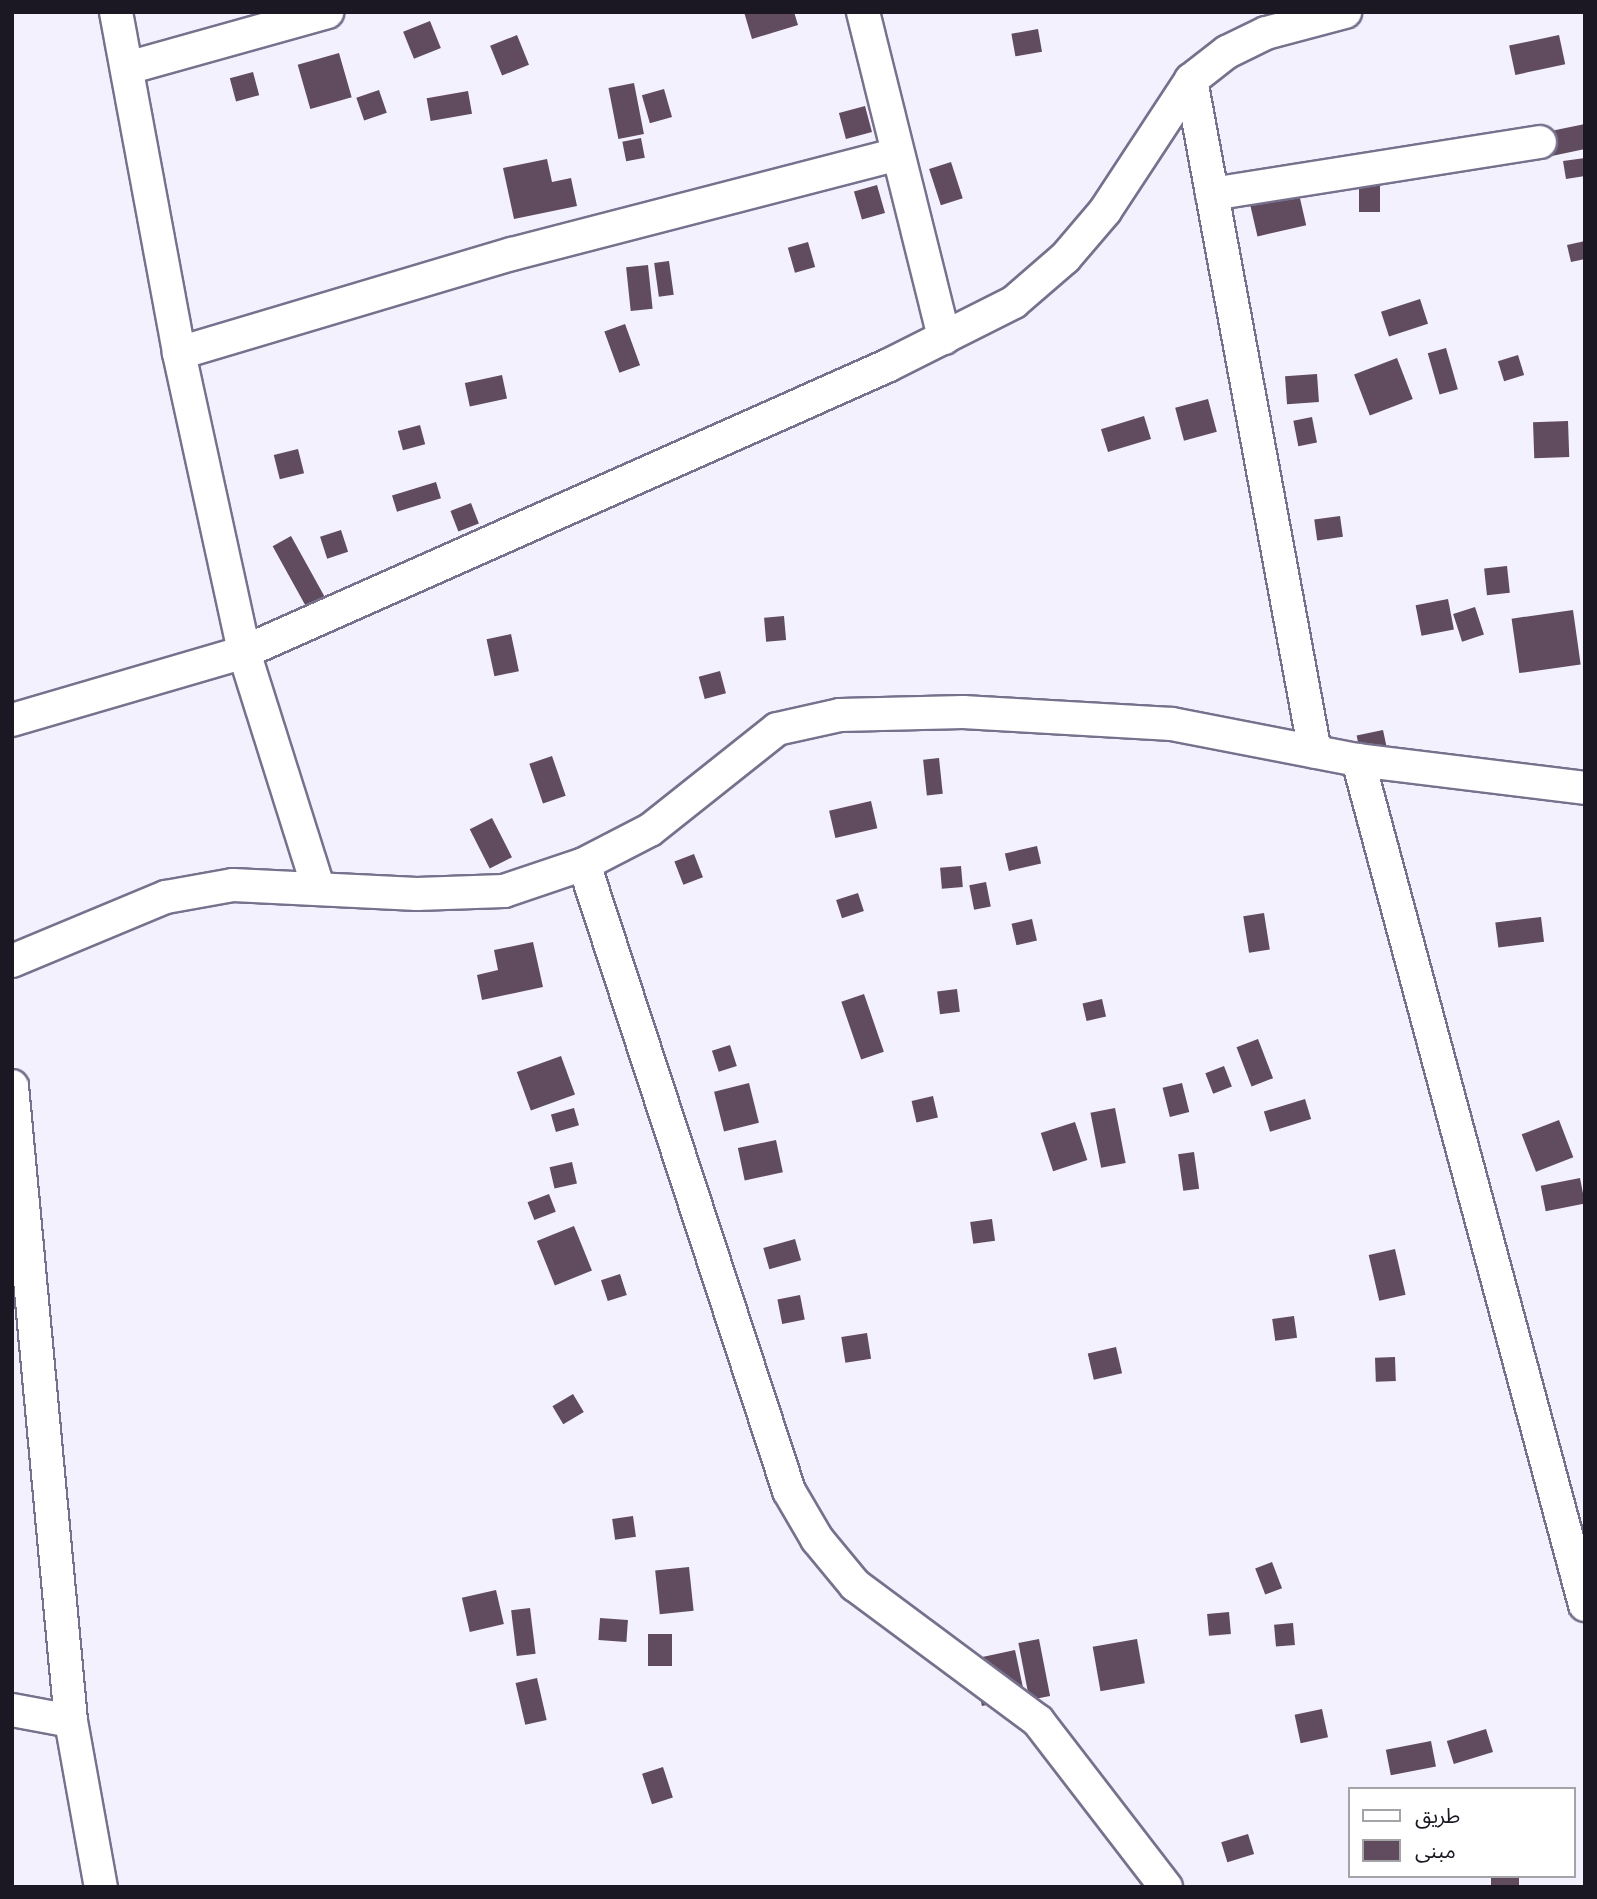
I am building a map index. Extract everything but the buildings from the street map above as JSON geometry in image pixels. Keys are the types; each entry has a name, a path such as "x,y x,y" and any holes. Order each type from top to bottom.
{"street":[{"path":"116,12 179,353 244,652 318,887"},
{"path":"127,68 327,12"},
{"path":"863,12 896,155 944,338"},
{"path":"12,720 244,652 944,338 1014,302 1065,258 1105,211 1191,80 1227,52 1266,33 1345,12"},
{"path":"1191,80 1315,752"},
{"path":"1212,194 1540,142"},
{"path":"179,353 512,254 896,155"},
{"path":"12,961 166,897 233,885 318,887 417,894 504,891 584,864 650,830 777,729 840,715 963,712 1172,724 1358,760 1585,788"},
{"path":"1358,760 1585,1605"},
{"path":"584,864 789,1491 817,1539 855,1585 1038,1721 1167,1887"},
{"path":"12,1086 71,1721 101,1887"},
{"path":"12,1710 71,1721"}]}
